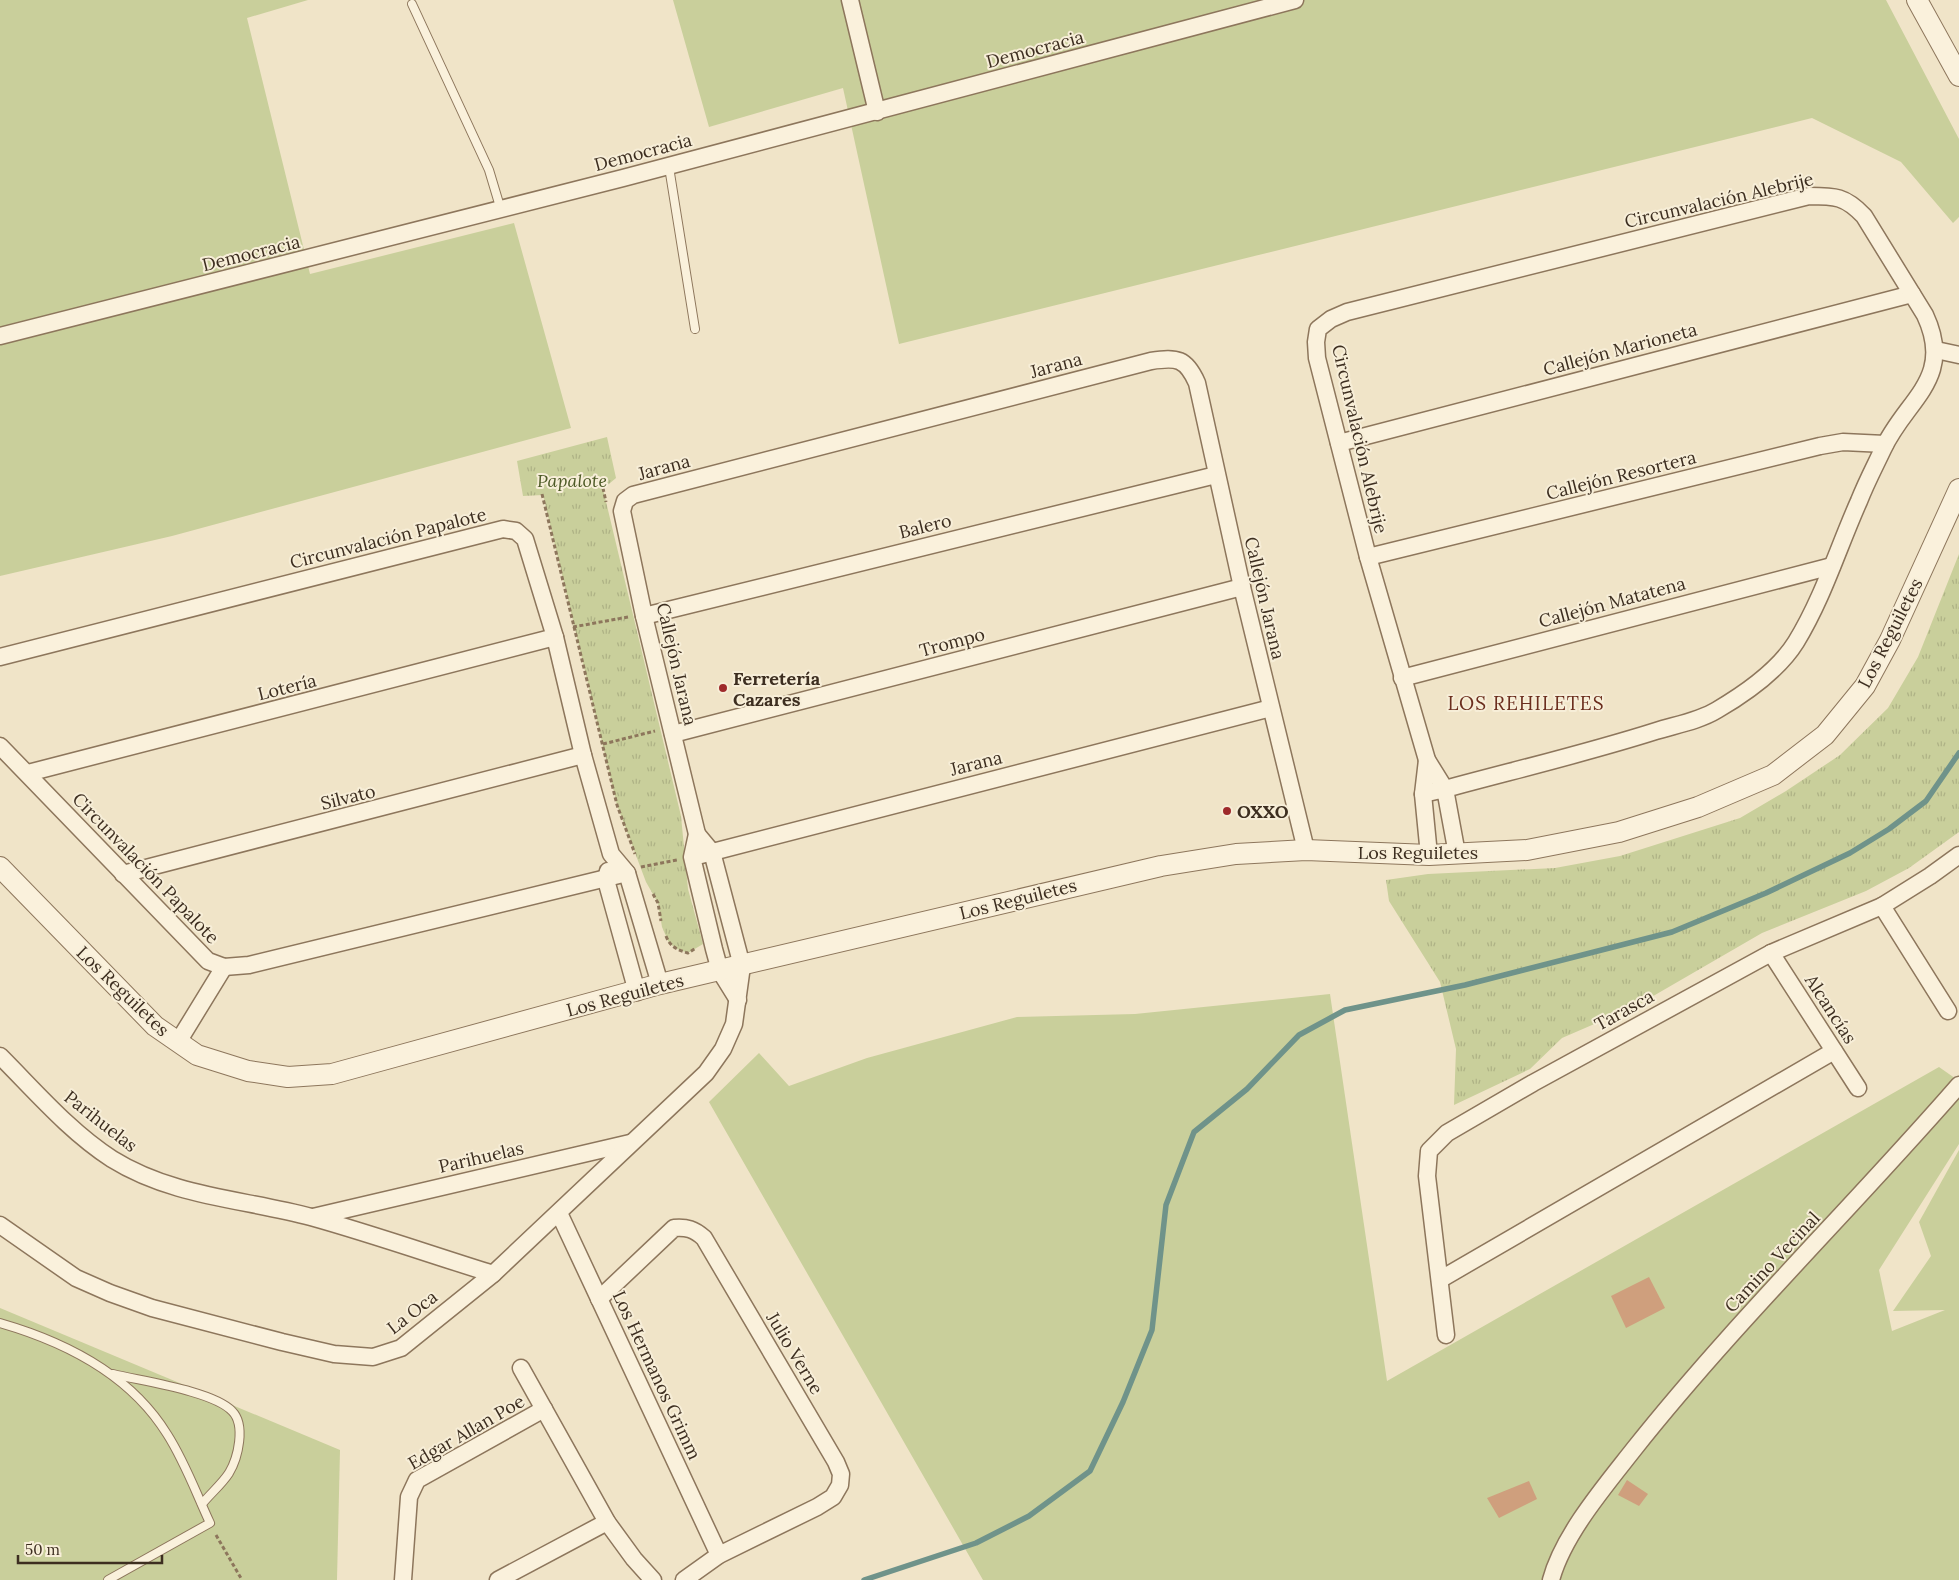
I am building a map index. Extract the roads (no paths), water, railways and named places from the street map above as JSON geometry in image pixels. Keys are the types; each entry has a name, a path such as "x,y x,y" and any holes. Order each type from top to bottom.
{"street":[{"path":"850,0 877,112"},
{"name":"Democracia","path":"0,336 669,167 1294,0"},
{"path":"1917,0 1959,76"},
{"name":"Circunvalación Alebrije","path":"1427,760 1423,794 1445,789 1634,738 1715,712 1763,679 1795,643 1816,605 1859,500 1885,444 1925,386 1934,365 1936,350 1932,330 1912,294 1864,216 1852,204 1834,196 1809,196 1347,312 1318,329 1316,342 1317,358 1368,557 1427,760 1445,789"},
{"name":"Callejón Marioneta","path":"1339,443 1912,294"},
{"path":"1936,350 1959,355"},
{"name":"Jarana","path":"625,502 633,495 1151,361 1167,358 1181,360"},
{"name":"Callejón Jarana","path":"1181,360 1191,369 1197,383 1242,587 1306,850"},
{"name":"Callejón Resortera","path":"1368,557 1820,446 1843,442 1885,444"},
{"name":"Balero","path":"644,616 1216,475"},
{"name":"Los Reguiletes","path":"0,867 155,1026 197,1055 248,1071 288,1077 332,1074 637,992 660,984 1161,866 1236,854 1306,850 1428,855 1527,850 1619,832 1698,807 1773,775 1825,735 1865,686 1890,640 1959,489"},
{"name":"Callejón Jarana","path":"625,502 622,511 644,616 697,834 692,857 720,971"},
{"name":"Circunvalación Papalote","path":"0,657 503,529 516,531 525,539 555,637 583,755 611,854 606,880"},
{"name":"Callejón Matatena","path":"1402,678 1832,566"},
{"name":"Trompo","path":"673,734 1242,587"},
{"name":"Lotería","path":"28,773 555,637"},
{"name":"Jarana","path":"692,857 1271,708"},
{"name":"Circunvalación Papalote","path":"0,746 208,961 224,966 249,965 636,872"},
{"name":"Silvato","path":"123,874 583,755"},
{"path":"1445,789 1456,854"},
{"path":"1423,794 1428,855"},
{"name":"Callejón Jarana","path":"697,834 712,852 742,966"},
{"name":"Circunvalación Papalote","path":"611,854 636,872"},
{"name":"Tarasca","path":"1446,1335 1441,1279 1427,1176 1429,1152 1447,1133 1533,1083 1771,952 1882,906 1959,855"},
{"path":"636,872 660,984"},
{"path":"606,880 637,992"},
{"path":"1882,906 1948,1011"},
{"name":"Alcancías","path":"1771,952 1858,1088"},
{"path":"178,1042 224,966"},
{"name":"La Oca","path":"0,1224 76,1278 152,1308 282,1342 356,1357 373,1357 401,1348 492,1274 706,1073 723,1049 734,1024 742,966"},
{"path":"720,971 738,1000"},
{"path":"1441,1279 1834,1050"},
{"name":"Parihuelas","path":"0,1056 81,1135 111,1158 145,1177 192,1193 310,1217 492,1274"},
{"name":"Camino Vecinal","path":"1551,1580 1568,1540 1618,1470 1667,1408 1959,1085"},
{"name":"Parihuelas","path":"310,1217 631,1143"},
{"name":"Los Hermanos Grimm","path":"559,1213 719,1555"},
{"name":"Julio Verne","path":"599,1299 674,1228 685,1227 695,1230 704,1238 836,1462 841,1474 840,1485 832,1497 817,1507 719,1555"},
{"path":"521,1368 607,1522 634,1559 653,1580"},
{"name":"Edgar Allan Poe","path":"403,1580 409,1498 417,1480 544,1409"},
{"path":"498,1580 607,1522"},
{"path":"684,1580 719,1555"}],"lane":[{"path":"412,4 489,170 501,210"},
{"path":"669,167 695,329"},
{"path":"0,1323 63,1345 111,1373 144,1402 167,1433 183,1462 210,1523 108,1580"},
{"path":"111,1373 211,1398 233,1412 239,1427 238,1449 230,1472 202,1504"}],"waterway":[{"path":"864,1580 976,1543 1029,1516 1090,1471 1123,1402 1152,1330 1166,1205 1194,1132 1247,1089 1299,1035 1345,1010 1465,985 1672,932 1766,893 1850,853 1889,829 1926,801 1959,753"}],"place":[{"name":"Ferretería Cazares","path":"723,688"},
{"name":"OXXO","path":"1227,811"}],"district":[{"name":"LOS REHILETES","path":"1526,703"}],"park label":[{"name":"Papalote","path":"572,480"}]}
